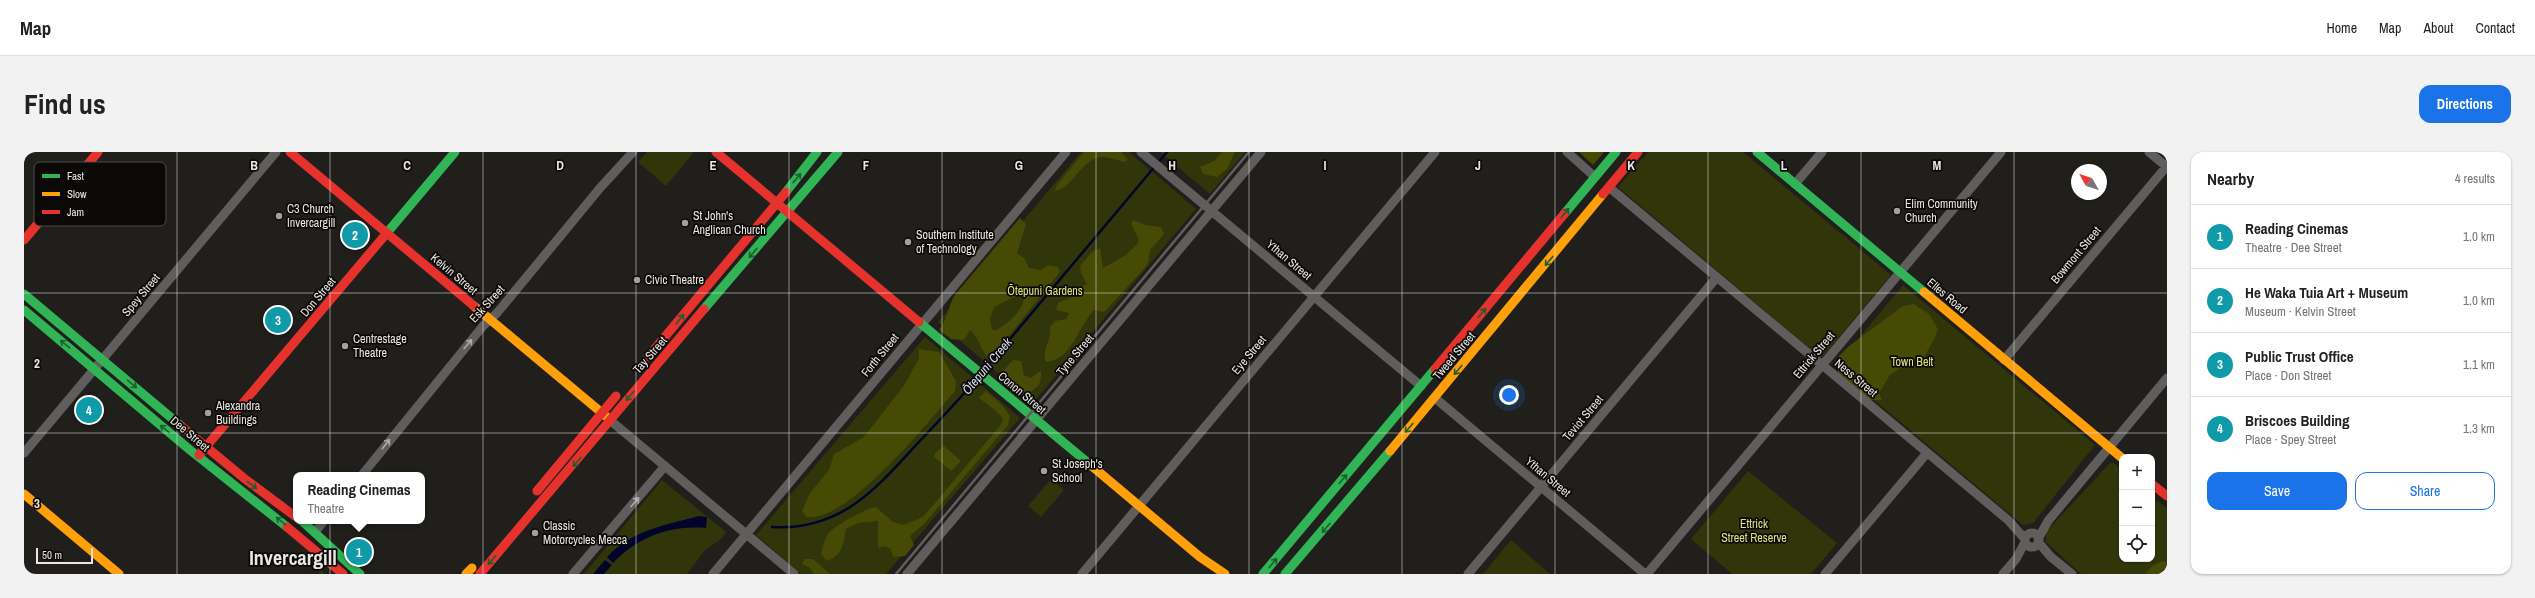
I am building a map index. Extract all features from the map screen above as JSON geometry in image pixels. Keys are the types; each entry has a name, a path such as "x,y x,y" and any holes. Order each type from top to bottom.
{"main road":[{"path":"90,162 98,152"},
{"name":"Kelvin Street","path":"290,152 611,421"},
{"name":"Don Street","path":"198,456 455,152"},
{"name":"Conon Street","path":"716,152 1138,506 1200,557 1225,574"},
{"name":"Tay Street","path":"643,363 777,204 817,152"},
{"name":"Tay Street","path":"480,574 838,152"},
{"name":"Tweed Street","path":"1263,574 1616,152"},
{"name":"Tweed Street","path":"1285,574 1610,188 1638,152"},
{"name":"Elles Road","path":"1757,152 2119,456"},
{"path":"1595,177 1602,183 1618,178"},
{"path":"24,240 36,226"},
{"name":"Dee Street","path":"24,294 250,483 293,515"},
{"name":"Dee Street","path":"24,310 198,456 315,549 343,574"},
{"path":"1421,386 1432,387 1445,385"},
{"path":"529,500 624,386"},
{"path":"1411,398 1426,396 1434,398"},
{"path":"2155,486 2167,496"},
{"path":"24,494 119,574"},
{"path":"306,524 360,574"},
{"path":"1200,557 1216,574"}],"street":[{"name":"Spey Street","path":"24,453 276,152"},
{"name":"Esk Street","path":"364,472 600,188 633,152"},
{"name":"Forth Street","path":"713,574 1066,152"},
{"name":"Ythan Street","path":"1141,152 1421,386"},
{"name":"Tyne Street","path":"907,574 1261,152"},
{"name":"Eye Street","path":"1082,574 1435,152"},
{"path":"1568,152 1595,177"},
{"path":"1795,184 1822,152"},
{"name":"Ettrick Street","path":"1646,574 2001,152"},
{"path":"2149,152 2167,166"},
{"name":"Bowmont Street","path":"2004,360 2167,166"},
{"name":"Ness Street","path":"1610,188 2072,574"},
{"name":"Teviot Street","path":"1468,574 1717,277"},
{"path":"2003,574 2032,540 2038,527 2048,521 2167,378"},
{"name":"Ythan Street","path":"1434,398 1646,574"},
{"path":"611,421 794,574"},
{"path":"1825,574 1927,453"},
{"path":"573,574 666,466"},
{"path":"315,532 322,524"}],"green space":[{"path":"647,152 693,153 666,186 638,162"},
{"name":"Ōtepuni Gardens","path":"1081,152 1129,152 1196,209 1033,403 938,322"},
{"path":"1084,152 1121,152 1128,159 1125,162 1106,157 1095,159 1083,167 1068,184 1055,191 1057,185"},
{"path":"1160,152 1245,152 1210,194"},
{"path":"1222,152 1235,152 1227,169 1217,177 1203,174 1200,167 1214,161"},
{"path":"1579,152 1604,152 1593,165"},
{"path":"1648,152 1743,152 1891,275 1821,358 1618,187"},
{"path":"1020,218 1026,224 1017,253 1025,259 1029,268 1040,270 1049,265 1058,267 1060,272 1004,342 987,356 970,330 964,340 951,339 939,330 944,322 954,296","holes":["1024,292 1024,298 1020,309 1012,319 997,330 992,330 990,319 994,307"]},
{"path":"1133,220 1145,225 1161,227 1164,234 1150,250 1148,263 1104,312 1094,310 1069,349 1055,360 1046,362 1045,353 1050,336 1050,327 1055,321 1066,319 1069,313 1056,310 1058,303 1072,297 1081,287 1087,284 1081,273 1080,266 1092,252 1100,248 1103,268 1126,255 1138,243 1138,238 1131,224"},
{"name":"Town Belt","path":"1903,285 2095,445 2033,523 2023,525 1835,367"},
{"path":"1914,304 1929,314 1938,329 1934,339 1919,367 1902,367 1890,375 1879,393 1882,400 1869,400 1838,375 1838,357 1849,346 1903,306"},
{"path":"925,337 1020,418 886,574 801,574 756,535"},
{"path":"919,349 939,352 956,381 955,391 907,446 864,488 843,504 823,515 806,517 802,511 810,493 829,470 834,454 864,437 905,384 919,358"},
{"path":"1013,360 1021,361 1024,375 1030,378 1041,371 1039,384 1037,387 1023,396 998,377"},
{"path":"986,391 1002,405 1010,416 1008,425 924,524 910,536 914,545 905,556 893,557 891,549 885,546 878,548 878,521 858,523 846,529 843,544 839,552 832,559 827,561 821,554 828,534 843,522 865,511 876,507 893,522 903,525 923,517 1000,426 1003,419 996,411 979,398"},
{"path":"944,446 961,461 951,471 934,457 935,453"},
{"path":"2110,463 2114,463 2119,467 2119,562 2155,562 2155,500 2167,508 2167,574 2081,574 2046,542 2046,532"},
{"name":"Ettrick Street Reserve","path":"1748,471 1837,543 1811,574 1732,574 1691,539"},
{"path":"1051,479 1064,490 1041,517 1028,506"},
{"path":"662,480 726,532 721,539 705,550 687,574 584,574"},
{"path":"1511,540 1550,574 1483,574"},
{"path":"311,552 324,574 320,574 314,563 311,563 307,556"},
{"path":"805,559 813,559 830,574 814,574 809,567 802,564"},
{"path":"2163,561 2167,562 2167,574 2145,574 2152,566"}],"water":[{"path":"699,516 707,517 706,528 667,531 633,546 613,563 607,557 627,540 638,535 662,526"},
{"path":"605,560 612,565 604,574 593,574"}],"waterway":[{"name":"Ōtepuni Creek","path":"983,371 1167,152"},
{"name":"Ōtepuni Creek","path":"772,527 796,526 817,522 837,515 871,492 979,376"}],"railway":[{"path":"896,574 1249,152"}],"traffic: fast":[{"path":"386,234 455,152"},
{"path":"786,192 817,152"},
{"path":"704,309 838,152"},
{"path":"1565,213 1616,152"},
{"path":"1757,152 1924,292"},
{"path":"24,294 181,426"},
{"path":"24,310 190,450 287,527"},
{"path":"919,322 1093,467"},
{"path":"1263,574 1435,369"},
{"path":"1285,574 1390,451"},
{"path":"305,524 360,574"}],"traffic: slow":[{"path":"1390,451 1603,194"},
{"path":"1924,292 2119,455"},
{"path":"474,306 608,418"},
{"path":"1093,467 1200,557 1225,574"},
{"path":"24,494 119,574"},
{"path":"466,574 472,568"}],"traffic: jam":[{"path":"90,162 98,152"},
{"path":"290,152 474,306"},
{"path":"716,152 919,322"},
{"path":"1603,194 1638,152"},
{"path":"648,357 786,192"},
{"path":"1435,369 1565,213"},
{"path":"24,240 36,226"},
{"path":"199,455 386,234"},
{"path":"480,574 704,309"},
{"path":"537,491 616,396"},
{"path":"181,426 245,479 293,515"},
{"path":"2155,486 2167,496"},
{"path":"287,527 343,574"}],"place":[{"name":"Elim Community Church","path":"1897,211"},
{"name":"C3 Church Invercargill","path":"279,216"},
{"name":"St John's Anglican Church","path":"685,223"},
{"name":"He Waka Tuia Art + Museum","path":"355,235"},
{"name":"Southern Institute of Technology","path":"908,242"},
{"name":"Civic Theatre","path":"637,280"},
{"name":"Public Trust Office","path":"278,320"},
{"name":"Centrestage Theatre","path":"345,346"},
{"name":"Briscoes Building","path":"89,410"},
{"name":"Alexandra Buildings","path":"208,413"},
{"name":"St Joseph's School","path":"1044,471"},
{"name":"Classic Motorcycles Mecca","path":"535,533"},
{"name":"Reading Cinemas","path":"359,552"}],"district":[{"name":"Invercargill","path":"293,557"}]}
